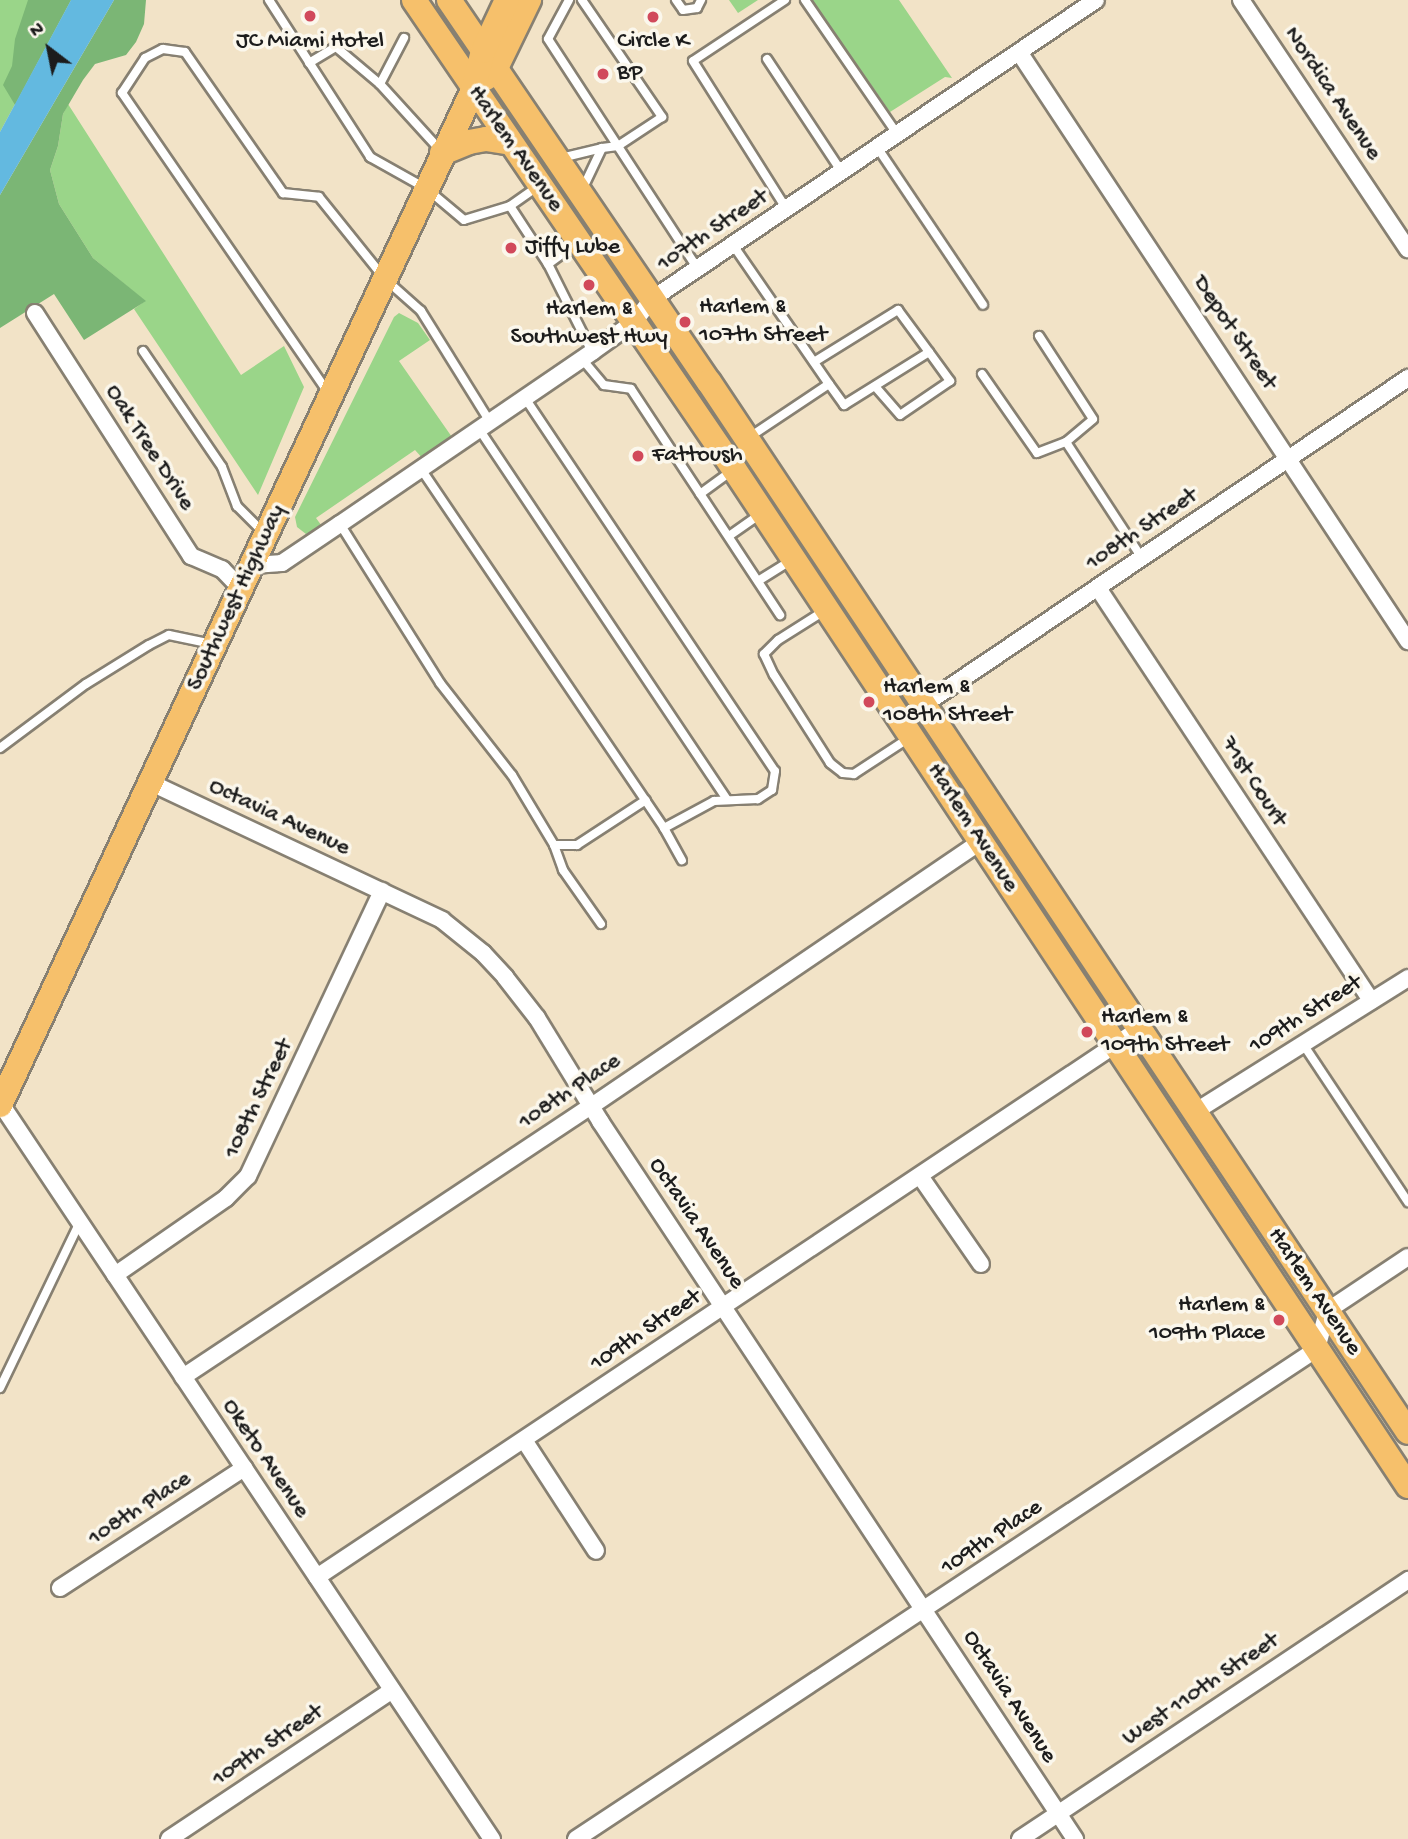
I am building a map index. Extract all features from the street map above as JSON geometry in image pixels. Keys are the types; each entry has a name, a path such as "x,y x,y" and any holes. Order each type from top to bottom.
{"main road":[{"name":"Harlem Avenue","path":"414,0 793,558 1408,1486"},
{"name":"Harlem Avenue","path":"449,0 747,439 1408,1432"},
{"name":"Southwest Highway","path":"489,61 507,0"},
{"name":"Southwest Highway","path":"0,1105 149,782 242,590 442,153 489,61 529,0"},
{"path":"442,153 477,140 510,143"}],"street":[{"name":"107th Street","path":"253,565 282,563 587,356 634,321 652,299 1096,0"},
{"name":"Nordica Avenue","path":"1241,0 1408,249"},
{"name":"Depot Street","path":"1019,52 1408,641"},
{"name":"Oak Tree Drive","path":"35,313 191,556 222,569 242,590"},
{"name":"108th Street","path":"906,728 924,705 1408,378"},
{"name":"71st Court","path":"1098,588 1371,1001"},
{"name":"Octavia Avenue","path":"149,782 442,920 483,953 537,1018 593,1105 600,1121 1075,1839"},
{"name":"108th Place","path":"183,1377 593,1105 981,841"},
{"name":"108th Street","path":"115,1275 226,1198 248,1175 383,891"},
{"name":"109th Street","path":"1193,1112 1408,978"},
{"name":"109th Street","path":"317,1577 1139,1029"},
{"name":"Oketo Avenue","path":"0,1105 492,1839"},
{"path":"920,1176 981,1265"},
{"path":"1317,1349 1327,1311 1408,1257"},
{"name":"109th Place","path":"576,1839 1317,1349"},
{"path":"524,1440 596,1551"},
{"name":"108th Place","path":"60,1588 244,1468"},
{"name":"West 110th Street","path":"1020,1839 1408,1580"},
{"name":"109th Street","path":"169,1839 393,1690"}],"lane":[{"path":"269,0 370,157 427,189 464,220 510,206 540,186"},
{"path":"569,0 548,39 697,268"},
{"path":"558,158 618,146 662,117 582,0"},
{"path":"676,0 683,10 697,8 701,0"},
{"path":"785,0 693,61 786,208"},
{"path":"805,0 897,134"},
{"path":"380,83 404,38"},
{"path":"309,63 336,47 380,83 442,153"},
{"path":"331,397 122,93 145,58 163,49 185,52 283,193 319,197 385,279 421,311 484,426 726,800"},
{"path":"767,59 841,172"},
{"path":"581,192 602,148"},
{"path":"877,148 983,305"},
{"path":"510,206 548,264 587,356 604,385 631,388 780,615"},
{"path":"548,264 579,242"},
{"path":"733,245 844,405 929,352"},
{"path":"814,362 898,310 950,381 900,415 875,386"},
{"path":"982,374 1037,453 1066,442 1094,419 1039,336"},
{"path":"143,351 222,467 237,506 267,535"},
{"path":"747,439 829,384"},
{"path":"525,398 775,771 772,790 758,799 714,801 664,828"},
{"path":"1066,442 1142,558"},
{"path":"421,469 646,800 682,860"},
{"path":"700,494 734,470"},
{"path":"729,536 762,513"},
{"path":"340,524 440,683 512,775 554,845 563,870 601,924"},
{"path":"758,581 793,558"},
{"path":"827,609 778,640 764,654 774,675 830,763 843,773 854,774 906,728"},
{"path":"0,748 86,684 169,635 215,645"},
{"path":"554,845 578,845 646,800"},
{"path":"1303,1044 1408,1202"},
{"path":"0,1388 80,1222"},
{"path":"0,1363 10,1368"}],"green space":[{"path":"0,0 71,0 0,132"},
{"path":"28,0 71,0 15,105 3,85 12,66 15,39"},
{"path":"114,0 146,0 144,24 136,42 126,55 95,64 83,80 63,114 58,146 50,170 59,204 93,258 146,301 84,340 54,294 0,328 0,195"},
{"path":"729,0 758,0 738,13"},
{"path":"812,0 899,0 952,78 945,77 890,112"},
{"path":"68,104 241,375 284,346 304,387 258,495 134,309 145,301 93,258 59,204 50,170 58,146 63,114"},
{"path":"399,313 418,323 430,340 399,361 454,440 424,460 415,450 316,518 324,529 306,534 297,527 295,517 394,317"}],"water":[{"path":"71,0 114,0 0,195 0,132"}],"place":[{"name":"JC Miami Hotel","path":"310,16"},
{"name":"Circle K","path":"653,17"},
{"name":"BP","path":"603,74"},
{"name":"Jiffy Lube","path":"511,248"},
{"name":"Harlem & Southwest Hwy","path":"589,285"},
{"name":"Harlem & 107th Street","path":"685,322"},
{"name":"Fattoush","path":"638,456"},
{"name":"Harlem & 108th Street","path":"869,702"},
{"name":"Harlem & 109th Street","path":"1087,1032"},
{"name":"Harlem & 109th Place","path":"1279,1320"}]}
